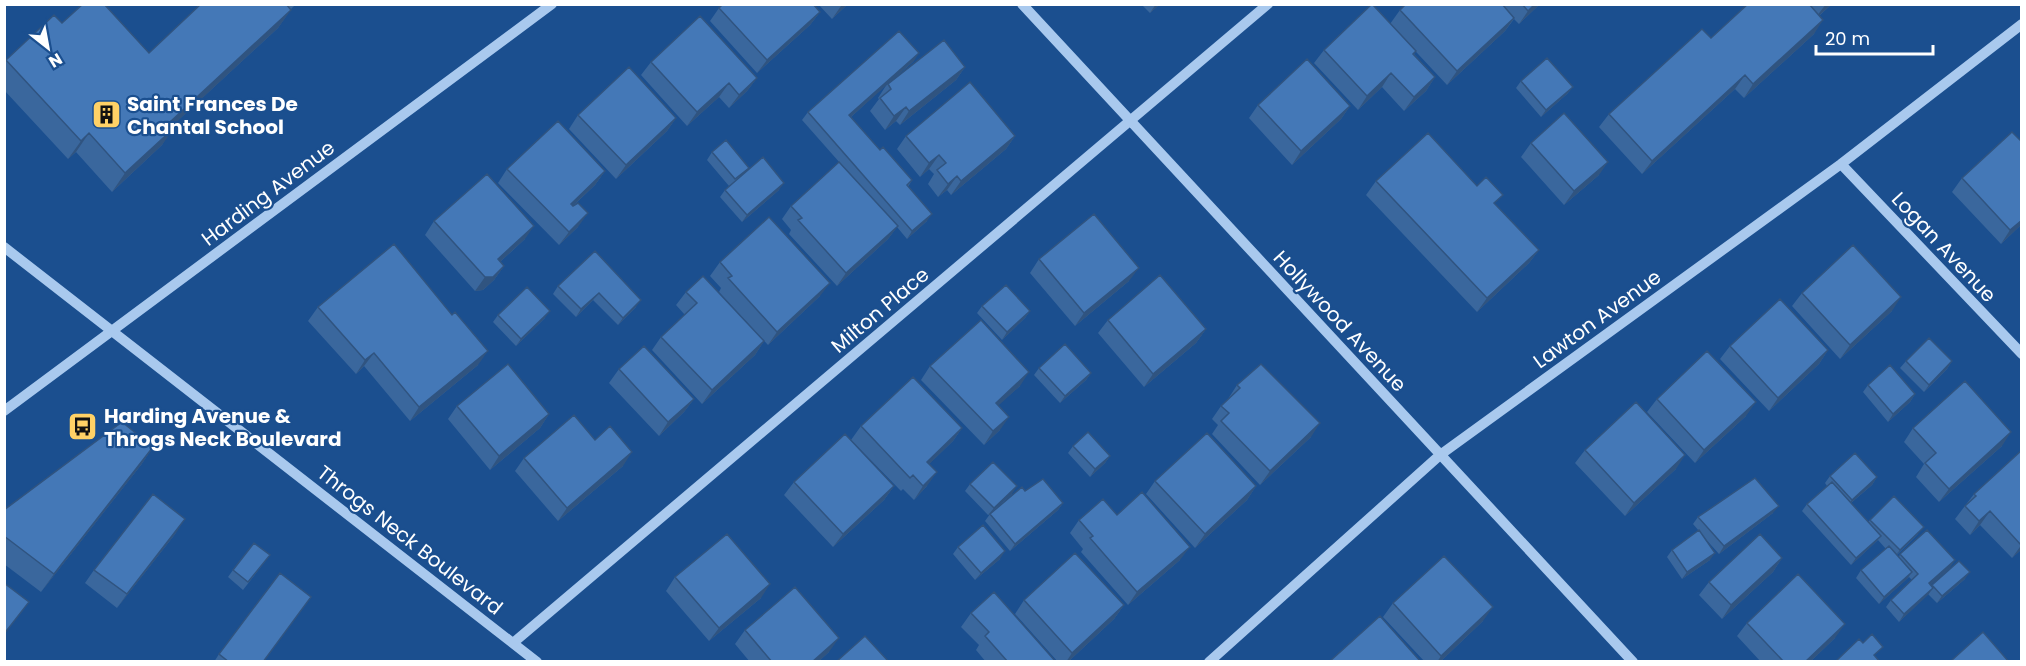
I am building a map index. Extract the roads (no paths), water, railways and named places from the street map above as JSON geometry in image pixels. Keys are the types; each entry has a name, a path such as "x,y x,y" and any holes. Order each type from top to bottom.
{"street":[{"name":"Harding Avenue","path":"4,411 552,4"},
{"name":"Hollywood Avenue","path":"1022,4 1633,662"},
{"name":"Milton Place","path":"513,643 1268,4"},
{"name":"Lawton Avenue","path":"1209,662 1440,455 1841,164 2022,24"},
{"name":"Logan Avenue","path":"1841,164 2022,354"},
{"name":"Throgs Neck Boulevard","path":"4,247 537,662"}],"place":[{"name":"Saint Frances De Chantal School","path":"106,115"},
{"name":"Harding Avenue & Throgs Neck Boulevard","path":"83,427"}]}
